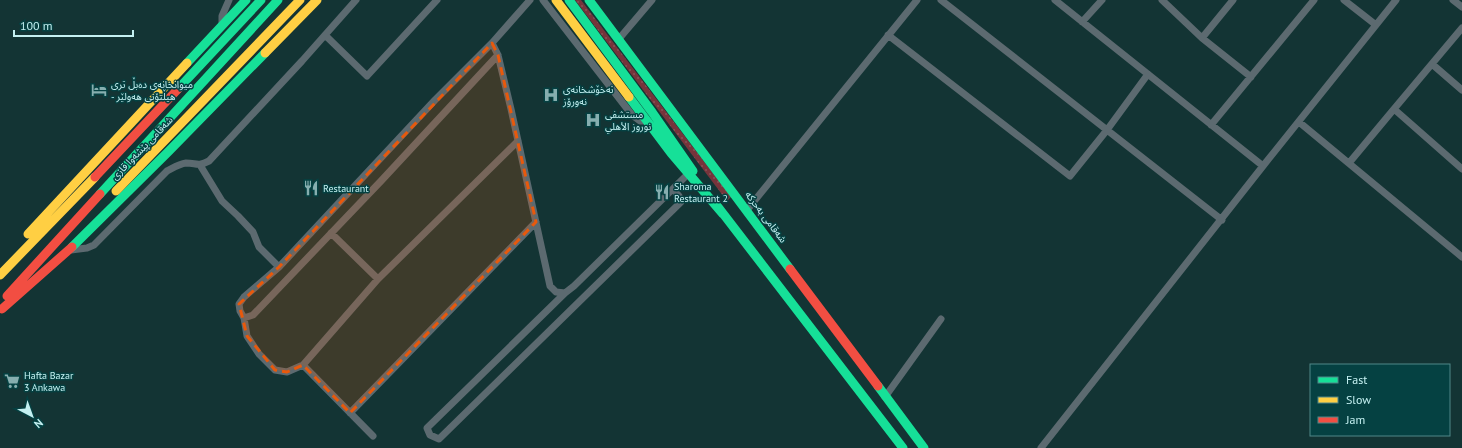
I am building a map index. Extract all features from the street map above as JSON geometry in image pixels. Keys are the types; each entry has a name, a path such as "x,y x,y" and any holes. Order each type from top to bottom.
{"main road":[{"path":"0,265 69,188 246,0"},
{"name":"شەقامی پێشەوا قازی","path":"0,275 122,149 261,0"},
{"name":"شەقامی پێشەوا قازی","path":"1,308 278,0"},
{"name":"شەقامی پێشەوا قازی","path":"1,308 206,99 300,0"},
{"path":"1,308 68,251 318,0"},
{"path":"556,0 688,174 723,214"},
{"path":"570,0 652,112 723,214 903,448"},
{"name":"شەقامی بەحرکە","path":"589,0 924,448"}],"street":[{"path":"222,25 222,16 229,0"},
{"path":"68,251 87,248 94,245 167,171 186,163 200,165 209,161 356,0"},
{"path":"325,35 367,76 437,0"},
{"path":"518,141 378,279 303,365 287,372 275,370 259,354 248,336 244,318 240,311 239,304 244,297 279,267 435,100 492,43 530,0"},
{"path":"543,0 632,115 640,121 647,121"},
{"path":"618,40 652,0"},
{"path":"747,210 917,0"},
{"path":"941,0 1222,220"},
{"path":"1055,0 1263,166"},
{"path":"1082,22 1102,0"},
{"path":"1162,0 1202,38 1251,77"},
{"path":"1202,38 1233,0"},
{"path":"1211,125 1314,0"},
{"path":"1344,0 1376,25"},
{"path":"1041,448 1396,0"},
{"path":"1453,0 1462,7"},
{"path":"1349,163 1462,28"},
{"path":"888,35 1070,176 1107,130 1148,74"},
{"path":"492,43 498,55 550,286 556,292 564,293"},
{"path":"244,318 253,315 498,55"},
{"path":"1432,64 1462,90"},
{"path":"1394,109 1462,169"},
{"path":"1299,122 1462,257"},
{"path":"200,165 222,201 253,232 259,248 279,267"},
{"path":"673,189 680,196 681,202 439,438 430,435 427,428 688,174"},
{"path":"350,413 536,222"},
{"path":"331,233 378,279"},
{"path":"885,397 941,318"},
{"path":"303,365 373,436"}],"highlighted area":[{"path":"492,43 498,55 536,222 350,413 303,365 287,372 275,370 247,336 239,304 279,267"}],"shaded area":[{"path":"575,0 581,0 731,197 727,201"}],"traffic: fast":[{"path":"187,63 246,0"},
{"path":"178,89 261,0"},
{"path":"100,194 278,0"},
{"path":"569,0 652,112 693,171"},
{"path":"589,0 790,269"},
{"path":"72,247 265,53"},
{"path":"629,97 671,153 723,214"},
{"path":"718,207 903,448"},
{"path":"878,386 924,448"}],"traffic: slow":[{"path":"116,191 300,0"},
{"path":"265,53 317,0"},
{"path":"556,0 629,97"},
{"path":"28,234 187,63"},
{"path":"0,275 95,177"}],"traffic: jam":[{"path":"95,177 178,89"},
{"path":"7,296 100,194"},
{"path":"2,309 72,247"},
{"path":"790,269 878,386"}],"place":[{"name":"میوانخانەی دەبڵ تری - هیڵتۆنی هەولێر","path":"99,90"},
{"name":"نەخۆشخانەی نەورۆز","path":"551,95"},
{"name":"مستشفى نوروز الأهلي","path":"593,120"},
{"name":"Restaurant","path":"311,188"},
{"name":"Sharoma Restaurant 2","path":"662,192"},
{"name":"Hafta Bazar 3 Ankawa","path":"12,381"}]}
